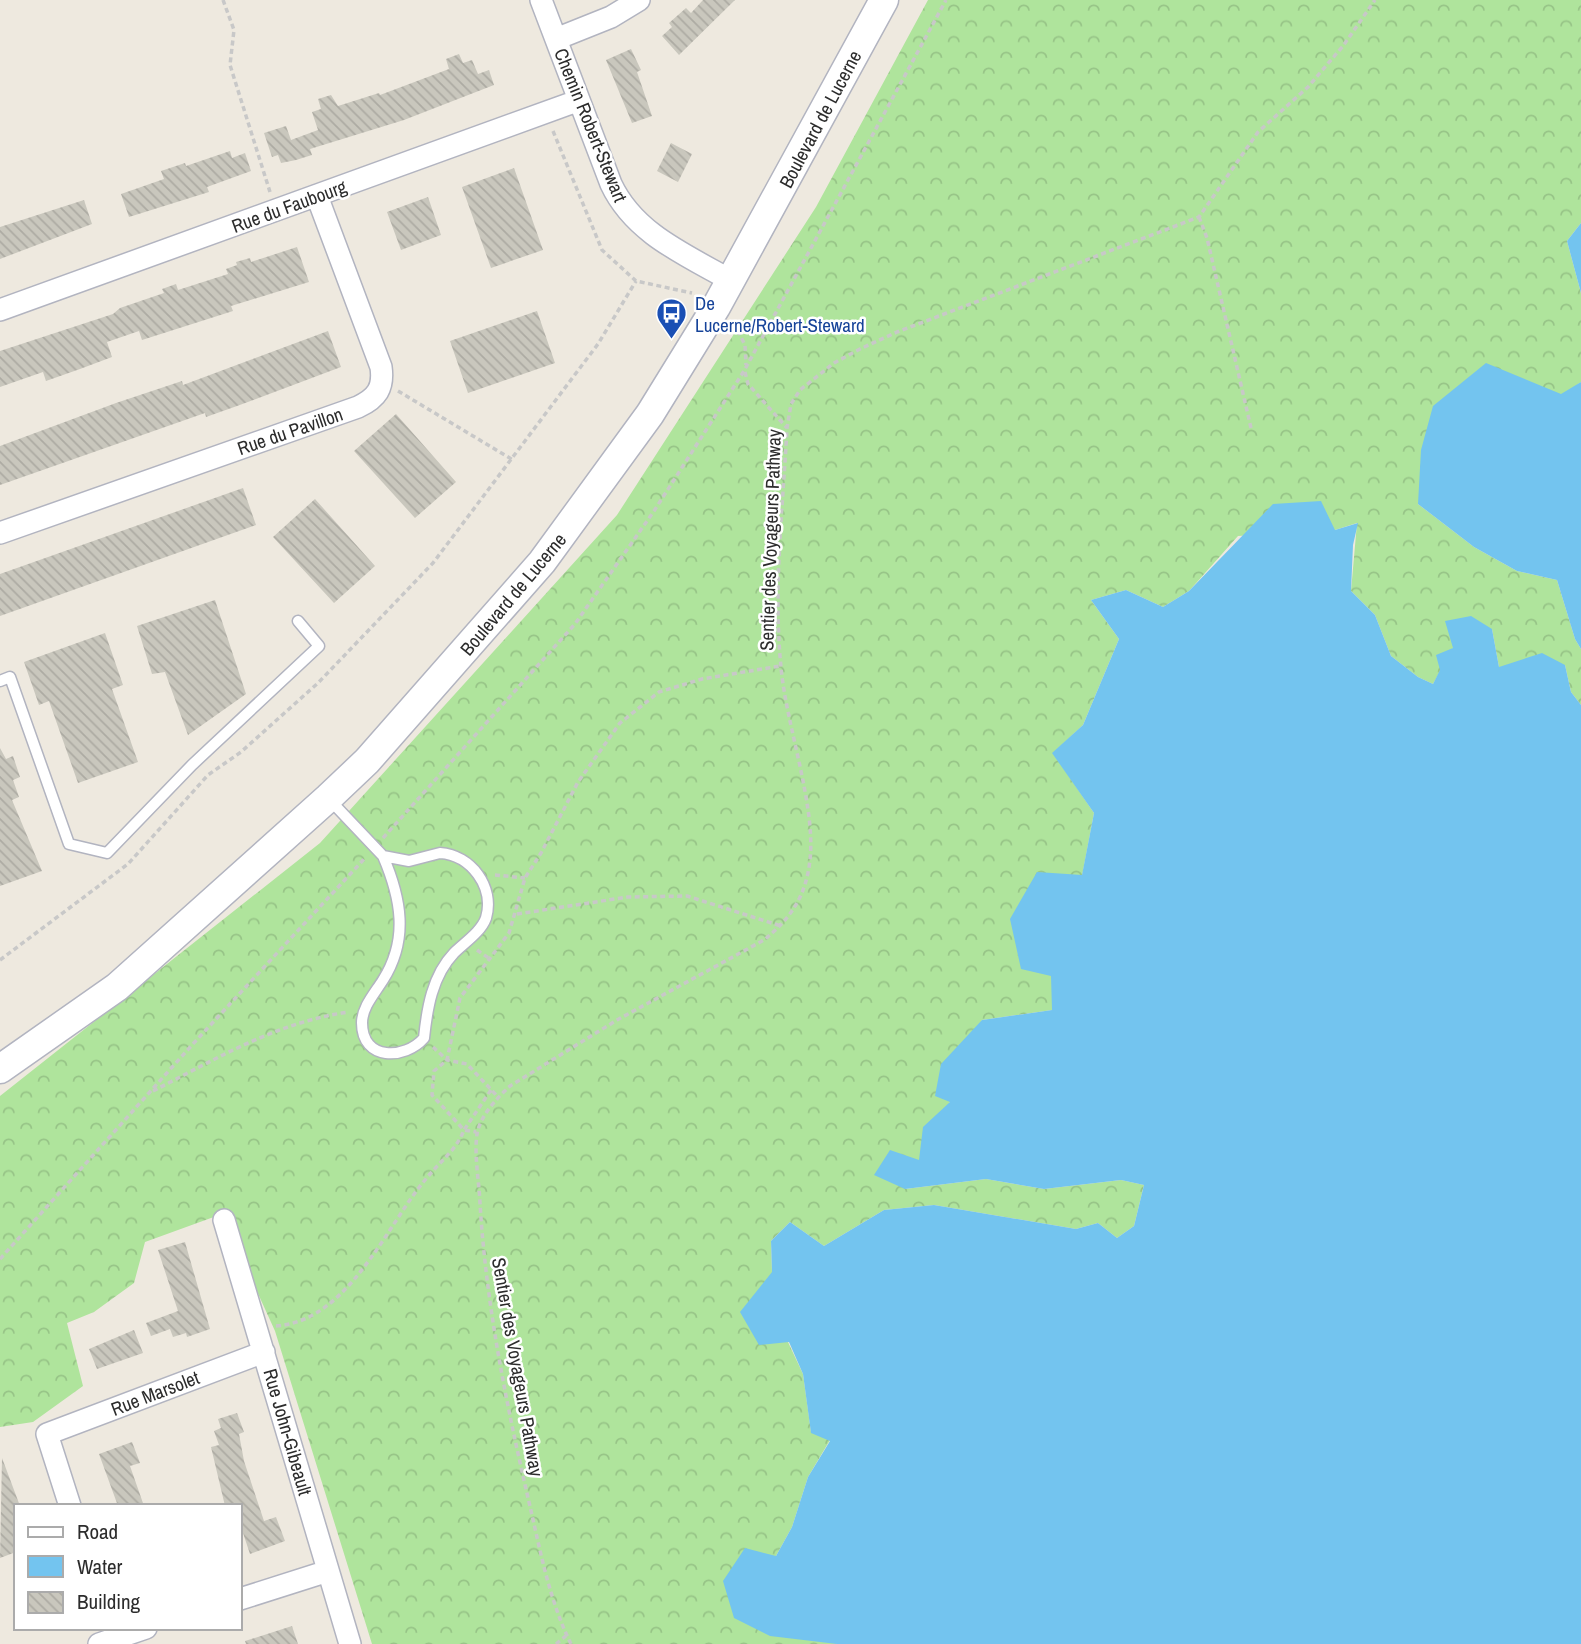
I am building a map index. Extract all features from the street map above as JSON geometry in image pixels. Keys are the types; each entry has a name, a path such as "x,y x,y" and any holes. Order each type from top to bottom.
{"main road":[{"name":"Boulevard de Lucerne","path":"0,1069 117,987 328,798 367,761 542,562 650,414 730,280 884,0"}],"street":[{"name":"Chemin Robert-Stewart","path":"541,0 577,100 611,184 626,211 654,236 730,280"},
{"path":"556,39 611,18 639,0"},
{"name":"Rue du Faubourg","path":"0,310 577,100"},
{"path":"317,195 373,343 381,367 382,385"},
{"name":"Rue du Pavillon","path":"0,533 358,407 378,394 382,385"},
{"name":"Rue John-Gibeault","path":"225,1220 350,1644"},
{"name":"Rue Marsolet","path":"69,1504 47,1434 264,1352"},
{"path":"242,1598 328,1571"},
{"path":"107,1637 137,1630"}],"lane":[{"path":"0,681 10,677 69,844 107,853 192,765 319,646 298,621"},
{"path":"328,798 383,856 399,903 400,937 397,955 365,1010 362,1023 365,1038 373,1048 386,1055 409,1051 424,1038 427,1006 442,973 451,956 485,921 488,906 478,874 466,860 451,853 409,861 383,856"}],"path":[{"path":"223,0 234,30 230,65 276,211"},
{"path":"0,1259 575,624 654,511 744,371 946,0"},
{"path":"1251,428 1207,238 1199,217 1258,132 1308,87 1343,46 1375,0"},
{"path":"551,125 602,250 636,281 692,293"},
{"name":"Sentier des Voyageurs Pathway","path":"571,1644 542,1557 512,1430 484,1269 477,1133 498,1097 547,1062 764,940 781,926 799,901 810,859 809,824 780,666 779,576 787,428 791,404 800,390 834,363 897,332 1199,217"},
{"path":"0,960 128,864 208,775 242,752 318,682 433,563 598,344 636,281"},
{"path":"730,317 745,345 744,371 748,384 787,428"},
{"path":"382,385 399,392 513,460"},
{"path":"477,1133 464,1130 432,1095 433,1071 447,1060 460,998 469,981 499,949 517,915 518,892 578,782 620,723 659,692 702,679 780,666"},
{"path":"478,874 525,878"},
{"path":"517,915 628,897 687,896 781,926"},
{"path":"151,1092 256,1039 311,1017 365,1010"},
{"path":"424,1038 447,1060 467,1064 498,1097"},
{"path":"257,1328 287,1326 321,1312 376,1253 424,1180 458,1145 474,1111 491,1090"},
{"path":"556,1644 566,1635"}],"green space":[{"path":"928,0 1581,0 1581,223 1567,241 1581,293 1581,382 1418,504 1474,547 1517,571 1557,580 1575,639 1581,649 1581,705 1571,692 1565,665 1499,667 1492,629 1453,648 1433,684 1418,677 1391,656 1375,615 1351,591 1357,523 1335,530 1238,536 1189,591 1163,607 1126,590 1091,600 1119,639 1083,725 1053,753 1094,813 1082,876 1052,976 1052,1010 982,1020 950,1102 905,1189 986,1179 1044,1189 1121,1180 1144,1185 1134,1226 1117,1238 1098,1223 1076,1229 934,1205 884,1210 824,1246 790,1222 771,1241 772,1272 788,1342 803,1374 811,1432 830,1440 808,1477 792,1527 776,1556 837,1644 372,1644 275,1331 222,1214 145,1242 134,1283 94,1312 67,1323 83,1386 33,1422 0,1427 0,1096 320,843 617,515 816,207"}],"water":[{"path":"1581,223 1581,293 1567,241"},
{"path":"1486,363 1561,394 1581,382 1581,649 1575,639 1557,580 1517,571 1474,547 1418,504 1421,450 1433,406"},
{"path":"1321,501 1335,530 1358,523 1353,545 1351,591 1375,615 1391,656 1418,677 1433,684 1440,670 1436,655 1453,648 1445,621 1471,616 1492,629 1499,667 1542,653 1565,665 1571,692 1581,705 1581,1644 837,1644 770,1636 734,1618 723,1581 745,1548 776,1556 792,1527 808,1477 830,1441 811,1433 803,1374 789,1342 759,1345 740,1312 772,1272 771,1241 790,1222 824,1246 884,1210 934,1205 1076,1229 1098,1223 1117,1238 1134,1226 1144,1185 1121,1180 1044,1189 986,1179 905,1189 874,1175 890,1150 919,1160 923,1127 950,1102 935,1096 941,1064 982,1020 1052,1010 1051,976 1021,969 1010,919 1037,872 1082,875 1094,813 1052,753 1083,725 1119,639 1091,600 1126,590 1163,607 1189,591 1273,504"}],"building":[{"path":"703,0 735,0 679,55 662,36 672,27 669,23 686,8 691,13"},
{"path":"631,49 641,70 637,72 652,116 632,123 606,60"},
{"path":"459,54 463,63 472,60 478,74 489,70 494,85 404,120 310,149 312,155 281,163 278,155 272,157 264,133 286,126 291,140 318,130 312,112 321,109 318,99 331,95 338,106 379,93 380,95 449,69 446,59"},
{"path":"671,143 692,154 678,182 657,171"},
{"path":"230,151 232,158 245,153 251,171 207,187 209,192 129,217 121,194 164,179 161,171 185,163 186,166"},
{"path":"514,168 543,250 491,268 462,187"},
{"path":"428,197 441,235 401,250 387,212"},
{"path":"84,200 92,224 0,259 0,227"},
{"path":"297,247 309,282 231,306 233,311 142,340 139,331 107,342 112,357 46,381 43,372 0,387 0,351 113,314 120,308 164,293 162,289 176,284 178,290 228,274 226,269 237,265 236,262 250,258 251,262"},
{"path":"537,311 555,363 468,393 450,341"},
{"path":"328,331 341,367 206,417 205,413 0,485 0,446 182,381 183,385"},
{"path":"396,414 456,482 415,518 354,451"},
{"path":"243,488 256,525 0,616 0,574"},
{"path":"315,499 375,566 334,603 273,537"},
{"path":"215,600 246,694 188,735 165,672 152,674 137,626"},
{"path":"105,633 123,685 112,689 138,762 78,783 49,701 39,705 24,662"},
{"path":"0,748 6,759 13,756 20,777 13,780 19,797 12,800 42,871 0,886"},
{"path":"185,1242 210,1329 187,1337 186,1333 173,1337 170,1329 151,1336 146,1323 178,1311 158,1250"},
{"path":"134,1330 143,1353 97,1369 89,1349"},
{"path":"237,1413 244,1432 239,1434 244,1461 264,1521 276,1517 285,1541 250,1554 242,1530 242,1504 225,1504 211,1447 219,1445 214,1431 221,1428 218,1419"},
{"path":"132,1442 140,1463 130,1466 143,1504 117,1504 99,1454"},
{"path":"2,1458 19,1504 14,1504 14,1553 0,1558"},
{"path":"292,1626 298,1644 246,1644 245,1641"}],"place":[{"name":"De Lucerne/Robert-Steward","path":"672,341"}]}
